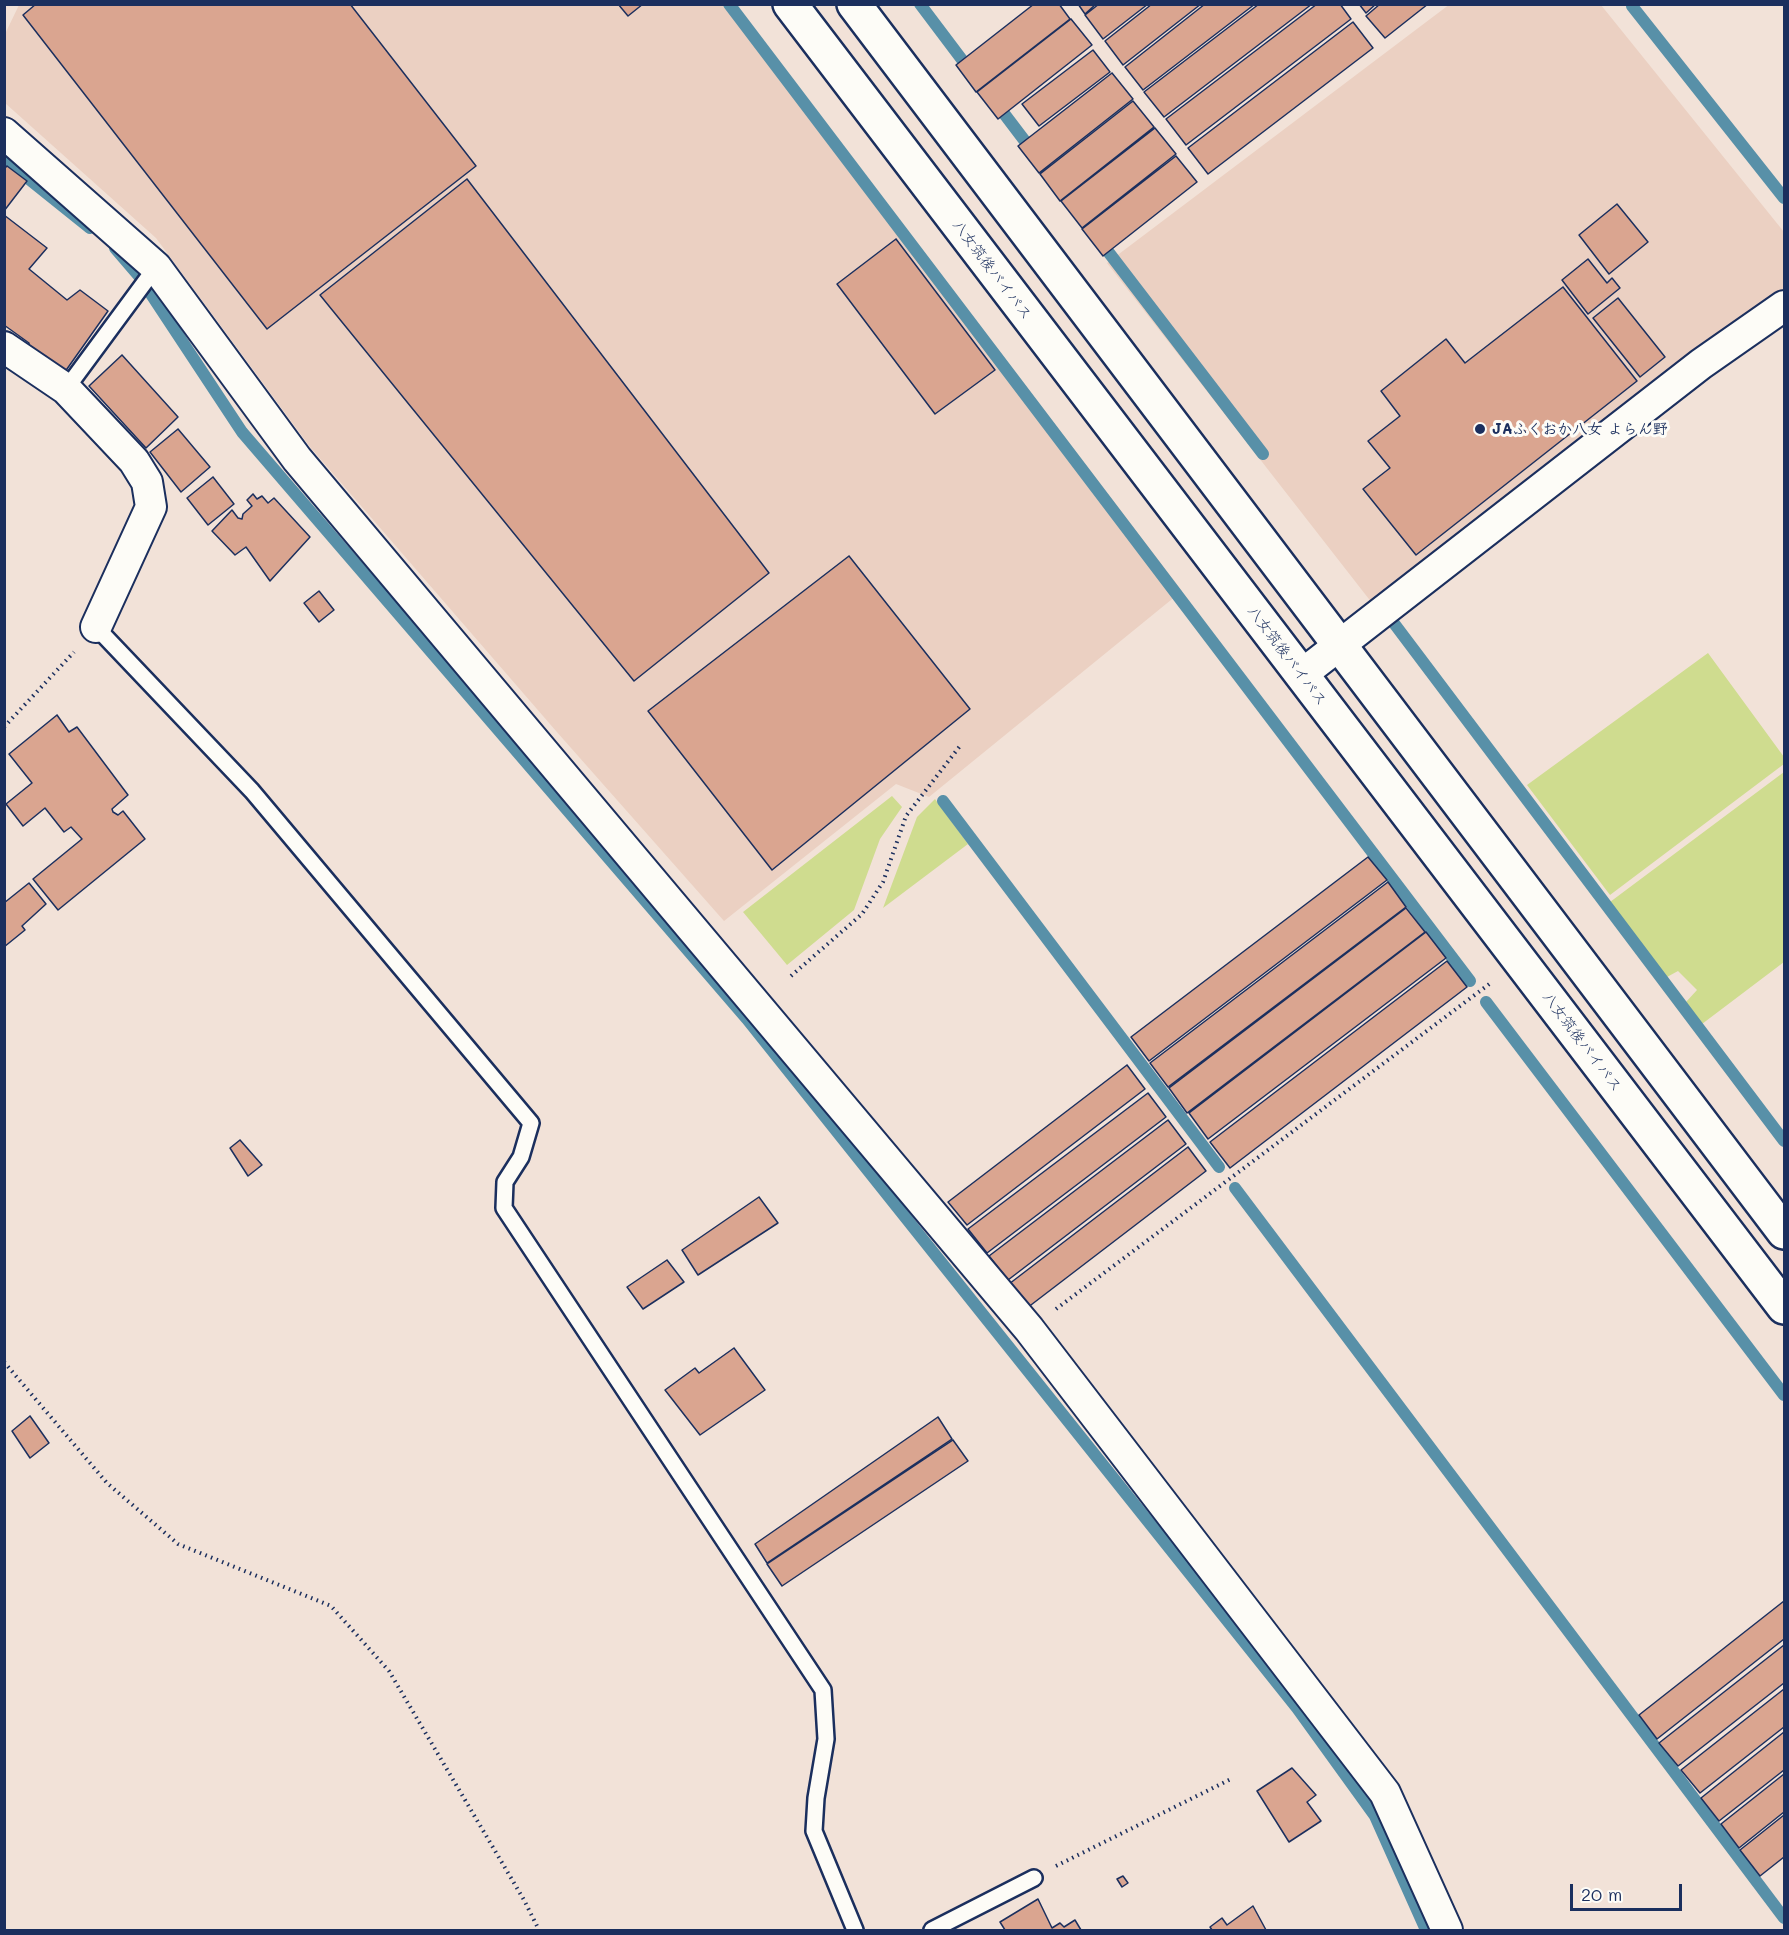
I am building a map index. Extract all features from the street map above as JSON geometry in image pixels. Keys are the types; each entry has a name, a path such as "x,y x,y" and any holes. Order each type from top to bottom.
{"highway":[{"name":"八女筑後バイパス","path":"790,4 1785,1307"},
{"path":"854,4 1785,1232"}],"street":[{"path":"4,133 156,267 297,459 1029,1329 1385,1793 1447,1930"},
{"path":"1301,675 1701,364 1785,306"},
{"path":"4,347 66,389 134,461 147,482 152,507 96,627"}],"lane":[{"path":"66,389 156,267"},
{"path":"96,627 252,791 531,1123 522,1156 505,1182 504,1208 823,1690 826,1739 816,1798 814,1831 855,1930"},
{"path":"932,1930 1034,1878"}],"path":[{"path":"4,727 96,627"},
{"path":"791,976 862,914 884,882 906,816 960,746"},
{"path":"1029,1329 1521,961"},
{"path":"4,1362 107,1483 178,1544 331,1606 389,1671 524,1900 539,1930"},
{"path":"1034,1878 1231,1779"}],"shaded area":[{"path":"1450,4 1601,5 1784,232 1784,294 1372,603 1107,263"},
{"path":"19,5 736,5 1182,591 929,797 896,784 724,921 310,447 156,238 5,103 5,34"}],"green space":[{"path":"1708,653 1784,757 1784,764 1610,895 1527,785"},
{"path":"1784,772 1784,962 1702,1024 1686,1002 1697,990 1678,971 1667,977 1610,902"},
{"path":"892,796 902,807 880,839 854,910 787,965 743,912"},
{"path":"935,799 968,844 883,908 917,817"}],"building":[{"path":"36,4 350,4 476,166 267,329 23,15"},
{"path":"618,4 643,4 628,16"},
{"path":"1034,4 1059,4 1070,19 976,92 956,65"},
{"path":"1078,4 1096,4 1085,14"},
{"path":"1099,4 1148,4 1103,39 1085,15"},
{"path":"1152,4 1201,4 1123,65 1105,41"},
{"path":"1205,4 1255,4 1143,90 1125,67"},
{"path":"1259,4 1312,4 1164,117 1144,92"},
{"path":"1317,4 1340,4 1351,19 1186,145 1166,119"},
{"path":"1359,4 1376,4 1366,13"},
{"path":"1380,4 1428,4 1385,38 1366,16"},
{"path":"1071,19 1092,45 998,119 977,92"},
{"path":"1353,22 1373,48 1208,174 1188,148"},
{"path":"1093,50 1110,72 1039,126 1022,104"},
{"path":"1112,73 1133,99 1039,173 1018,146"},
{"path":"1133,101 1154,127 1060,201 1040,174"},
{"path":"1155,128 1176,154 1082,228 1061,201"},
{"path":"1176,156 1197,182 1103,256 1082,229"},
{"path":"7,166 27,181 4,211 4,169"},
{"path":"467,179 769,573 634,681 320,295"},
{"path":"1617,204 1648,242 1609,274 1579,235"},
{"path":"4,215 47,248 29,269 67,300 80,290 108,311 62,376 29,352 29,343 4,325"},
{"path":"896,239 995,370 935,414 837,284"},
{"path":"1588,259 1607,283 1612,278 1620,288 1588,314 1562,280"},
{"name":"JAふくおか八女 よらん野","path":"1563,287 1637,381 1416,555 1363,489 1390,468 1368,441 1400,416 1381,391 1446,339 1465,363"},
{"path":"1618,298 1665,357 1640,377 1593,318"},
{"path":"122,355 178,417 146,448 89,386"},
{"path":"178,429 210,467 181,492 150,452"},
{"path":"213,477 234,504 208,525 187,498"},
{"path":"253,494 257,499 262,496 268,503 274,498 310,537 270,581 246,547 235,555 212,531 232,510 238,518 242,519 243,514 252,506 247,500"},
{"path":"849,556 970,709 772,870 648,711"},
{"path":"319,591 334,610 319,622 304,603"},
{"path":"57,715 69,732 77,727 128,795 112,809 113,812 118,815 123,811 145,839 58,910 33,879 82,839 71,827 64,832 45,808 23,826 6,804 32,783 9,754"},
{"path":"1368,857 1387,880 1149,1061 1131,1037"},
{"path":"1388,882 1406,907 1168,1087 1150,1063"},
{"path":"29,883 46,904 22,926 25,930 4,947 4,903"},
{"path":"1406,908 1425,932 1187,1113 1169,1088"},
{"path":"1426,932 1446,958 1208,1139 1189,1113"},
{"path":"1447,961 1467,987 1230,1168 1210,1142"},
{"path":"1127,1065 1145,1089 967,1225 948,1202"},
{"path":"1148,1093 1166,1117 987,1253 968,1229"},
{"path":"1168,1120 1186,1144 1008,1280 989,1256"},
{"path":"240,1140 262,1165 248,1176 230,1148"},
{"path":"1188,1147 1206,1171 1027,1308 1009,1284"},
{"path":"759,1197 778,1223 698,1275 682,1250"},
{"path":"667,1260 684,1282 643,1309 627,1287"},
{"path":"734,1348 765,1390 700,1435 665,1390 695,1368 699,1373"},
{"path":"30,1416 49,1443 30,1458 12,1431"},
{"path":"938,1417 952,1439 767,1563 755,1544"},
{"path":"953,1440 968,1461 782,1586 767,1564"},
{"path":"1784,1601 1784,1639 1657,1739 1639,1715"},
{"path":"1784,1645 1784,1683 1678,1766 1659,1743"},
{"path":"1784,1689 1784,1727 1700,1793 1681,1770"},
{"path":"1784,1732 1784,1770 1719,1821 1701,1798"},
{"path":"1292,1768 1316,1795 1307,1802 1321,1821 1289,1842 1257,1791"},
{"path":"1784,1774 1784,1812 1739,1848 1721,1824"},
{"path":"1784,1815 1784,1857 1760,1876 1740,1850"},
{"path":"1123,1876 1128,1883 1122,1887 1117,1879"},
{"path":"1038,1899 1052,1928 1060,1923 1064,1927 1075,1920 1081,1930 1005,1930 1000,1922"},
{"path":"1253,1906 1266,1930 1212,1930 1210,1927 1222,1918 1227,1925"}],"waterway":[{"path":"729,4 1470,981"},
{"path":"920,4 972,73"},
{"path":"1632,6 1784,198"},
{"path":"996,103 1056,182"},
{"path":"4,159 90,228"},
{"path":"1077,211 1263,454"},
{"path":"115,248 139,276 242,432 747,1019 1297,1708 1375,1816 1426,1930"},
{"path":"1393,622 1784,1141"},
{"path":"943,801 1219,1167"},
{"path":"1486,1002 1784,1395"},
{"path":"1235,1188 1784,1918"}],"place":[{"name":"JAふくおか八女 よらん野","path":"1480,429"}]}
